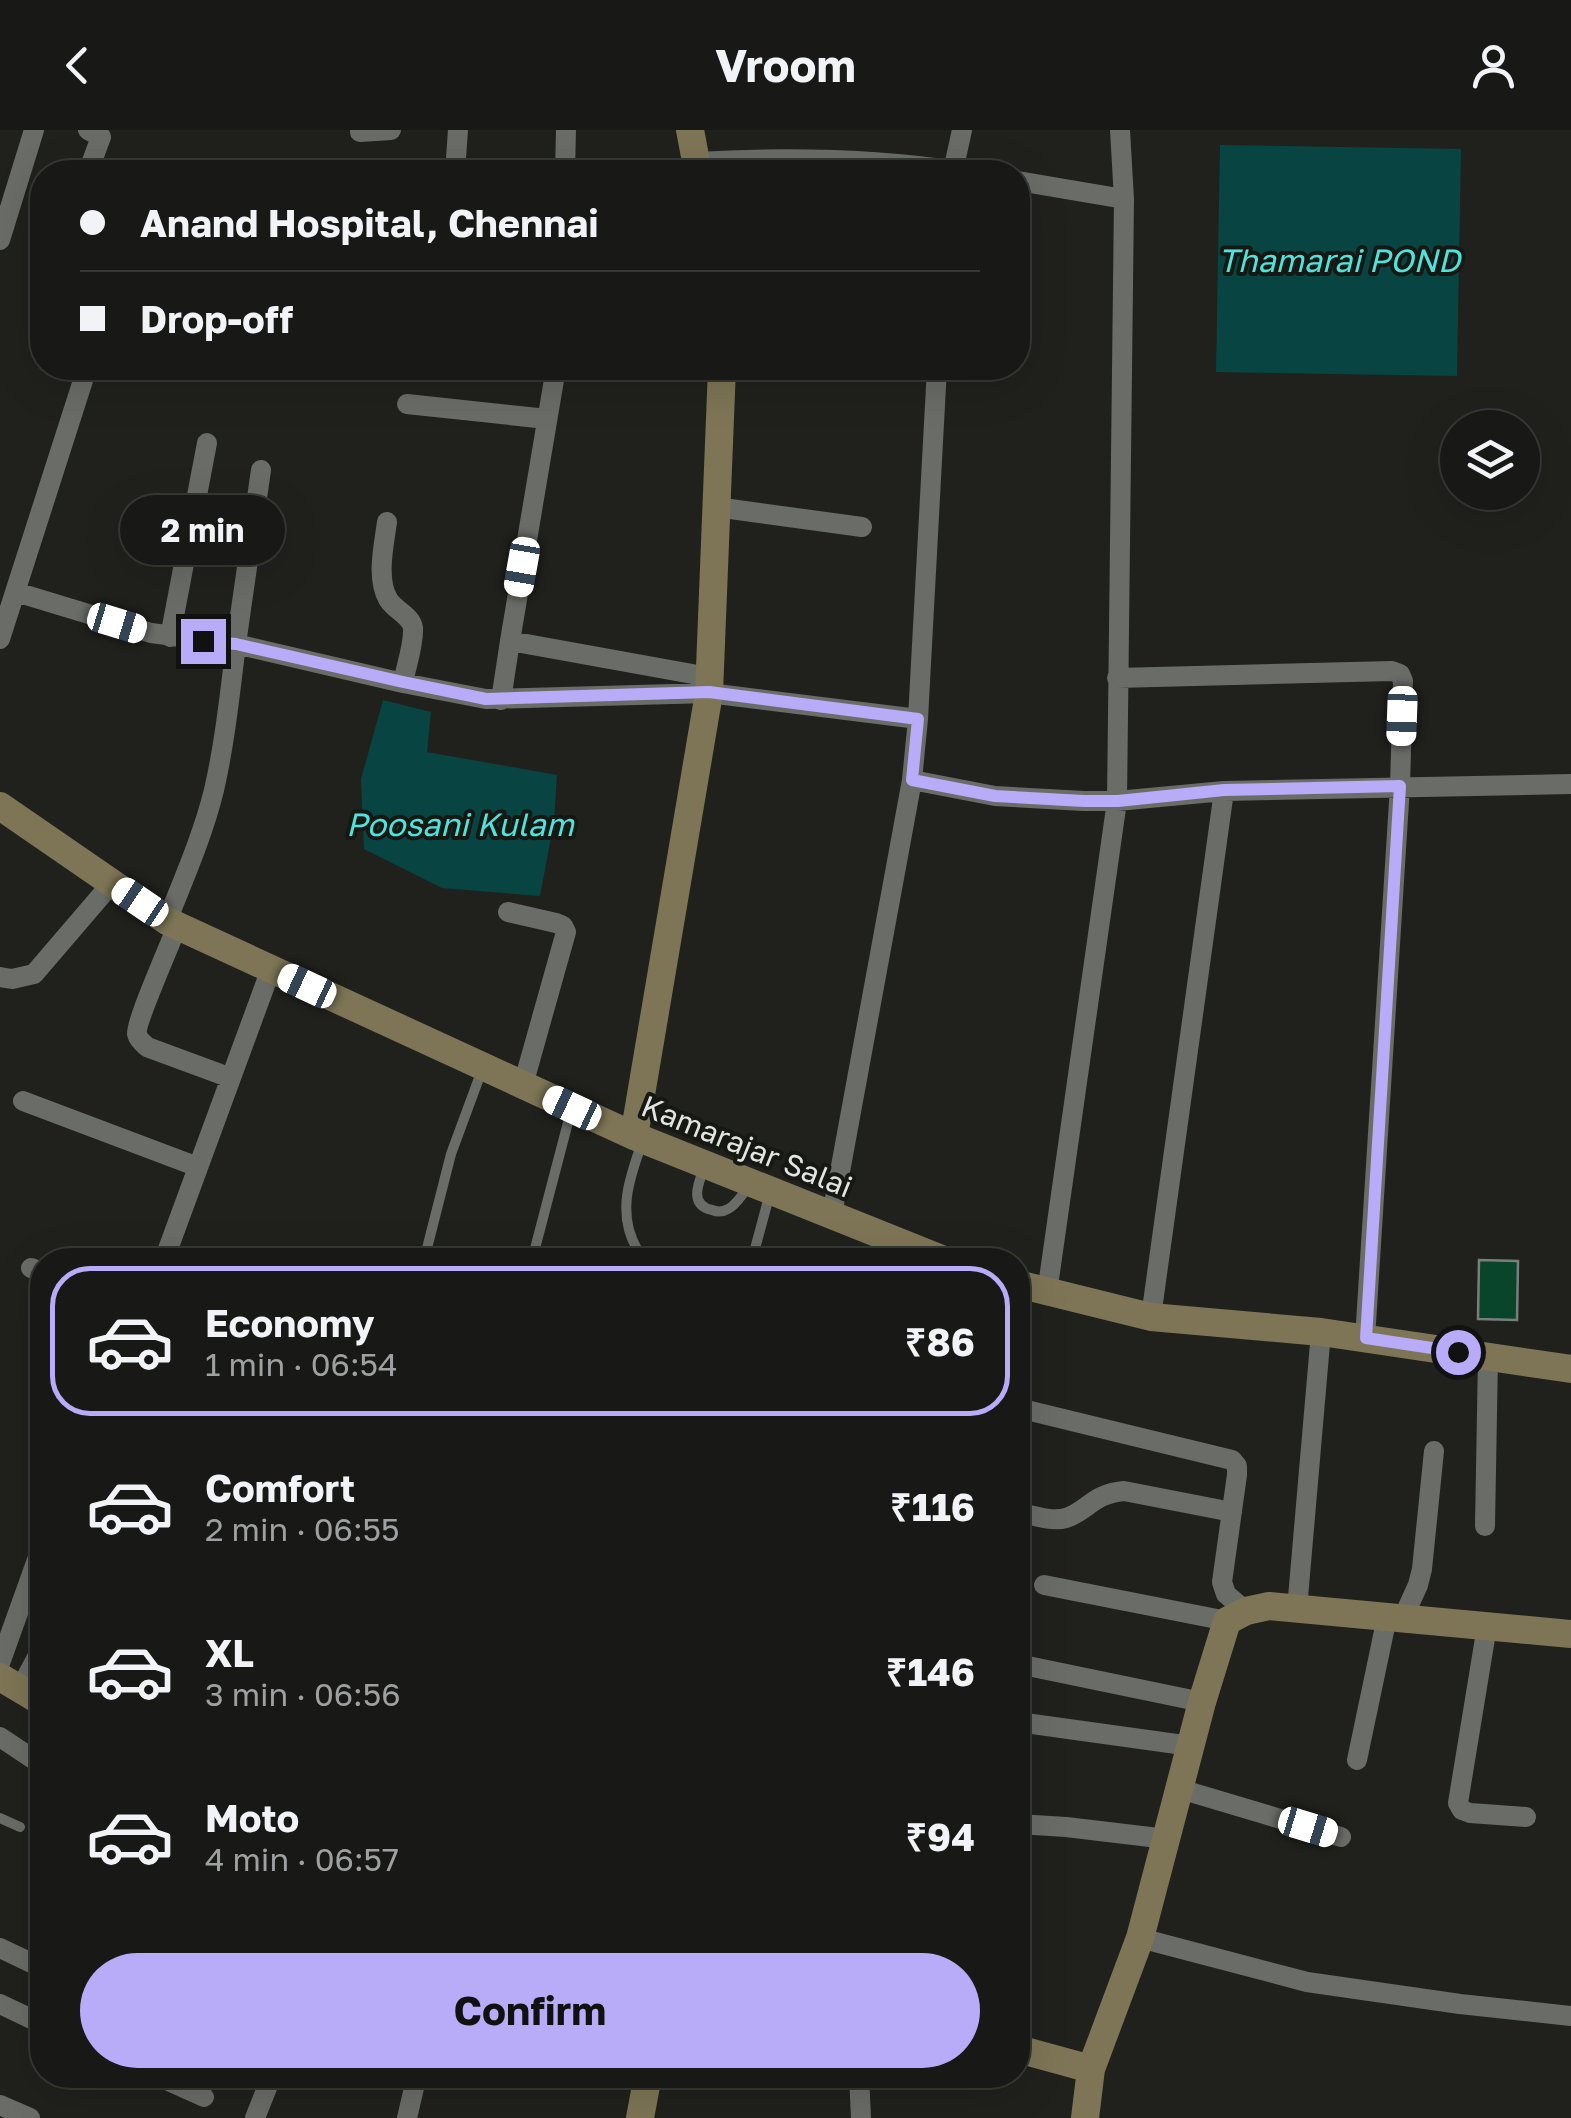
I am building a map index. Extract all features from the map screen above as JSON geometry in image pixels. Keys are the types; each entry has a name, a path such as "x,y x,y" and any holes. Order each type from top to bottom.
{"street":[{"path":"0,240 34,130"},
{"path":"360,132 390,130"},
{"path":"456,160 458,130"},
{"path":"565,160 566,130"},
{"path":"690,130 696,160"},
{"path":"959,160 962,130"},
{"path":"1047,1293 1118,801 1124,199 1120,130"},
{"path":"91,160 98,132"},
{"path":"757,160 832,160"},
{"path":"1030,184 1124,199"},
{"path":"0,639 83,380"},
{"path":"501,700 554,380"},
{"path":"638,1138 709,685 721,380"},
{"path":"832,1215 912,780 936,380"},
{"path":"407,404 547,419"},
{"path":"170,637 207,444"},
{"path":"231,1078 146,1046 138,1038 137,1028 214,790 261,470"},
{"path":"716,507 862,527"},
{"path":"387,522 382,558 384,590 390,604 410,619 413,630 403,682"},
{"path":"16,592 170,637 236,644 470,696 501,700 610,696 709,685"},
{"path":"510,640 709,685 918,719"},
{"path":"610,696 612,660"},
{"path":"1118,678 1392,671 1404,681 1366,1338"},
{"path":"912,780 995,796 1118,801 1224,790 1571,784"},
{"path":"1151,1317 1224,790"},
{"name":"Kamarajar Salai","path":"0,806 172,924 638,1138 909,1248"},
{"path":"0,977 12,979 34,974 112,883"},
{"path":"508,912 556,923 566,932 523,1085"},
{"path":"168,1248 272,970"},
{"path":"24,1102 198,1166"},
{"path":"1030,1288 1151,1317 1322,1332 1571,1369"},
{"path":"1297,1608 1322,1332"},
{"path":"1485,1526 1488,1356"},
{"path":"1030,1411 1232,1460 1237,1466 1222,1582 1237,1616 1202,1702 1140,1938 1091,2069 1085,2118"},
{"path":"1357,1760 1395,1618 1418,1584 1422,1569 1434,1450"},
{"path":"1030,1515 1069,1517 1096,1498 1124,1491 1232,1512"},
{"path":"0,1663 30,1584"},
{"path":"1044,1585 1237,1616 1269,1606 1571,1634"},
{"path":"1487,1626 1458,1803 1462,1810 1470,1812 1526,1817"},
{"path":"1030,1666 1202,1702"},
{"path":"1030,1724 1191,1746"},
{"path":"0,1736 30,1757"},
{"path":"1180,1790 1340,1837"},
{"path":"1030,1824 1167,1839"},
{"path":"1140,1938 1307,1982 1571,2016"},
{"path":"0,1948 30,1962"},
{"path":"0,2004 30,2018"},
{"path":"1030,2052 1091,2069"},
{"path":"184,2088 204,2097"},
{"path":"255,2118 267,2088"},
{"path":"406,2118 414,2088"},
{"path":"640,2088 640,2118"},
{"path":"859,2088 861,2118"},
{"path":"0,2105 30,2118"}],"lane":[{"path":"427,1248 451,1154 483,1067"},
{"path":"535,1248 572,1108"},
{"path":"637,1248 629,1236 625,1204 638,1138"},
{"path":"705,1164 696,1193 707,1209 729,1209 761,1187"},
{"path":"753,1248 761,1187"},
{"path":"0,1818 20,1826"}],"water":[{"name":"Thamarai POND","path":"1220,145 1461,149 1457,376 1216,372"},
{"name":"Poosani Kulam","path":"383,700 431,712 427,752 557,775 554,822 540,896 442,888 364,849 361,779"}],"building":[{"path":"1479,1260 1518,1261 1517,1320 1478,1319"}],"route":[{"path":"203,641 236,644 486,699 709,692 918,719 912,780 995,796 1118,801 1224,790 1400,786 1366,1338 1458,1352"}]}
